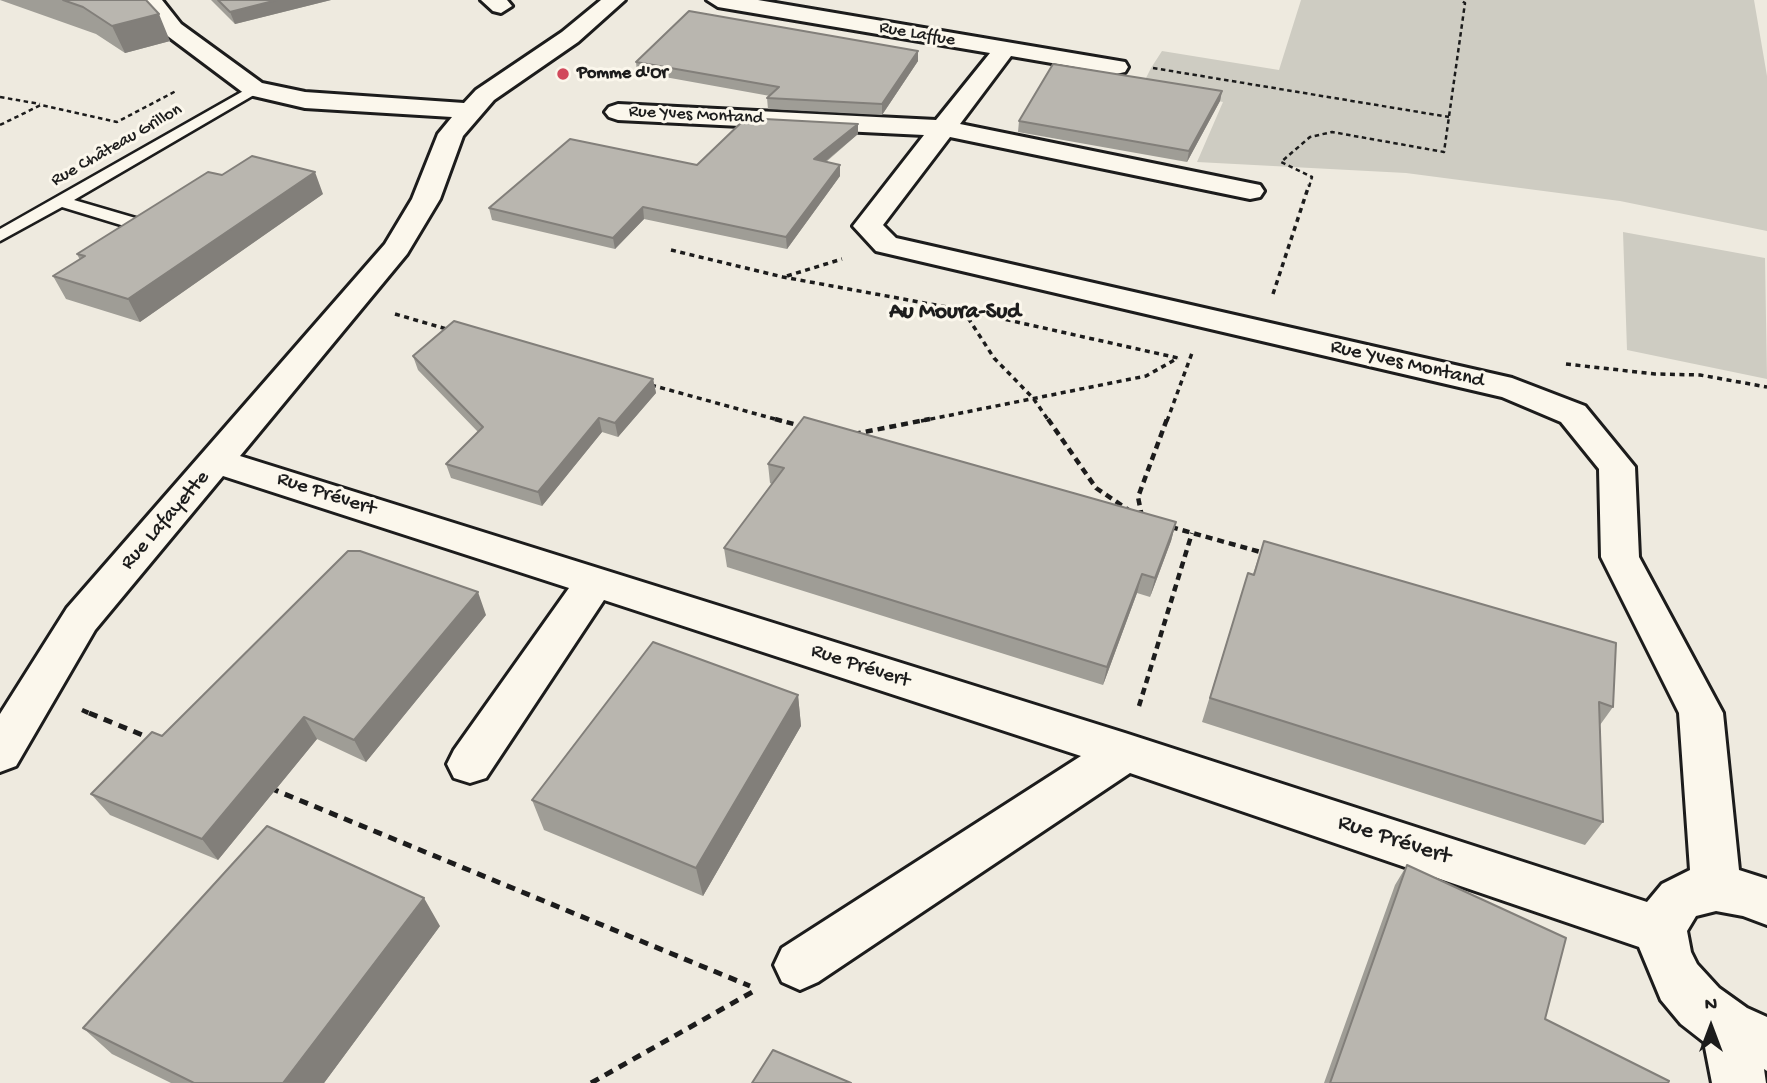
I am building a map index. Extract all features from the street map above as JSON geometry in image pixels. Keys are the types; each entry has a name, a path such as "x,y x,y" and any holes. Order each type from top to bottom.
{"street":[{"path":"151,0 173,29 254,89 305,100 478,103"},
{"name":"Rue Lafayette","path":"0,753 81,619 397,248 426,199 451,134 478,103 570,37 614,0"},
{"name":"Rue Laffue","path":"718,0 1116,67"},
{"path":"886,245 867,226 1004,50"},
{"name":"Rue Yves Montand","path":"618,112 943,128 1250,191"},
{"name":"Rue Yves Montand","path":"886,245 1512,389 1573,414 1617,467 1620,557 1701,713 1716,889"},
{"name":"Rue Prévert","path":"216,462 1125,752 1662,930"},
{"path":"470,764 595,582"},
{"path":"800,965 1125,752"},
{"path":"1739,1083 1748,1035 1700,1006 1679,982 1666,956 1662,930 1667,913 1679,900 1695,891 1716,889 1743,893 1767,902"}],"lane":[{"name":"Rue Château Grillon","path":"0,236 254,89"},
{"path":"60,201 150,228"}],"path":[{"path":"1261,331 1312,177 1281,162 1310,136 1332,132 1444,152 1465,3 1460,0"},
{"path":"0,97 117,122 223,67"},
{"path":"1116,67 1151,68 1449,117"},
{"path":"0,125 41,105"},
{"path":"783,277 886,245"},
{"path":"671,250 783,277 963,310 1178,358"},
{"path":"352,303 457,332"},
{"path":"963,310 993,358 1033,398 1097,488 1143,519"},
{"path":"852,434 1146,376 1194,349 1138,497 1143,519"},
{"path":"1532,397 1560,364 1655,374 1700,375 1767,387"},
{"path":"642,382 813,429"},
{"path":"1116,512 1143,519"},
{"path":"1167,526 1272,555"},
{"path":"1125,752 1192,533"},
{"path":"36,692 165,745"},
{"path":"268,787 758,989 592,1083"}],"shaded area":[{"path":"1301,0 1754,0 1767,76 1767,231 1620,201 1406,173 1197,162 1223,102 1142,86 1151,68 1162,51 1279,70"},
{"path":"1623,232 1765,258 1767,379 1627,350"}],"building":[{"path":"63,0 146,0 159,14 112,26 83,7"},
{"path":"218,0 277,0 230,12"},
{"path":"689,11 918,51 882,104 767,98 779,87 636,62"},
{"path":"1053,64 1222,91 1189,151 1019,121"},
{"path":"746,118 858,124 814,159 840,165 786,237 643,207 613,238 489,208 570,139 697,165"},
{"path":"252,156 315,172 128,299 53,276 85,256 77,254 208,172 222,175"},
{"path":"454,321 653,379 615,423 599,418 538,492 446,464 483,427 413,356"},
{"path":"804,417 1176,522 1155,578 1142,574 1107,667 724,548 784,468 768,464"},
{"path":"1264,541 1616,643 1613,707 1599,702 1603,822 1210,698 1248,573 1254,575"},
{"path":"348,551 360,551 478,592 354,740 304,717 202,839 91,794 152,732 162,736"},
{"path":"653,642 798,695 696,868 532,800"},
{"path":"267,826 424,898 283,1083 194,1083 83,1028"},
{"path":"1407,865 1566,938 1545,1019 1669,1081 1668,1083 1330,1083"},
{"path":"773,1050 851,1083 752,1083"}],"place":[{"name":"Pomme d'Or","path":"563,74"}],"district":[{"name":"Au Moura-Sud","path":"955,313"}]}
